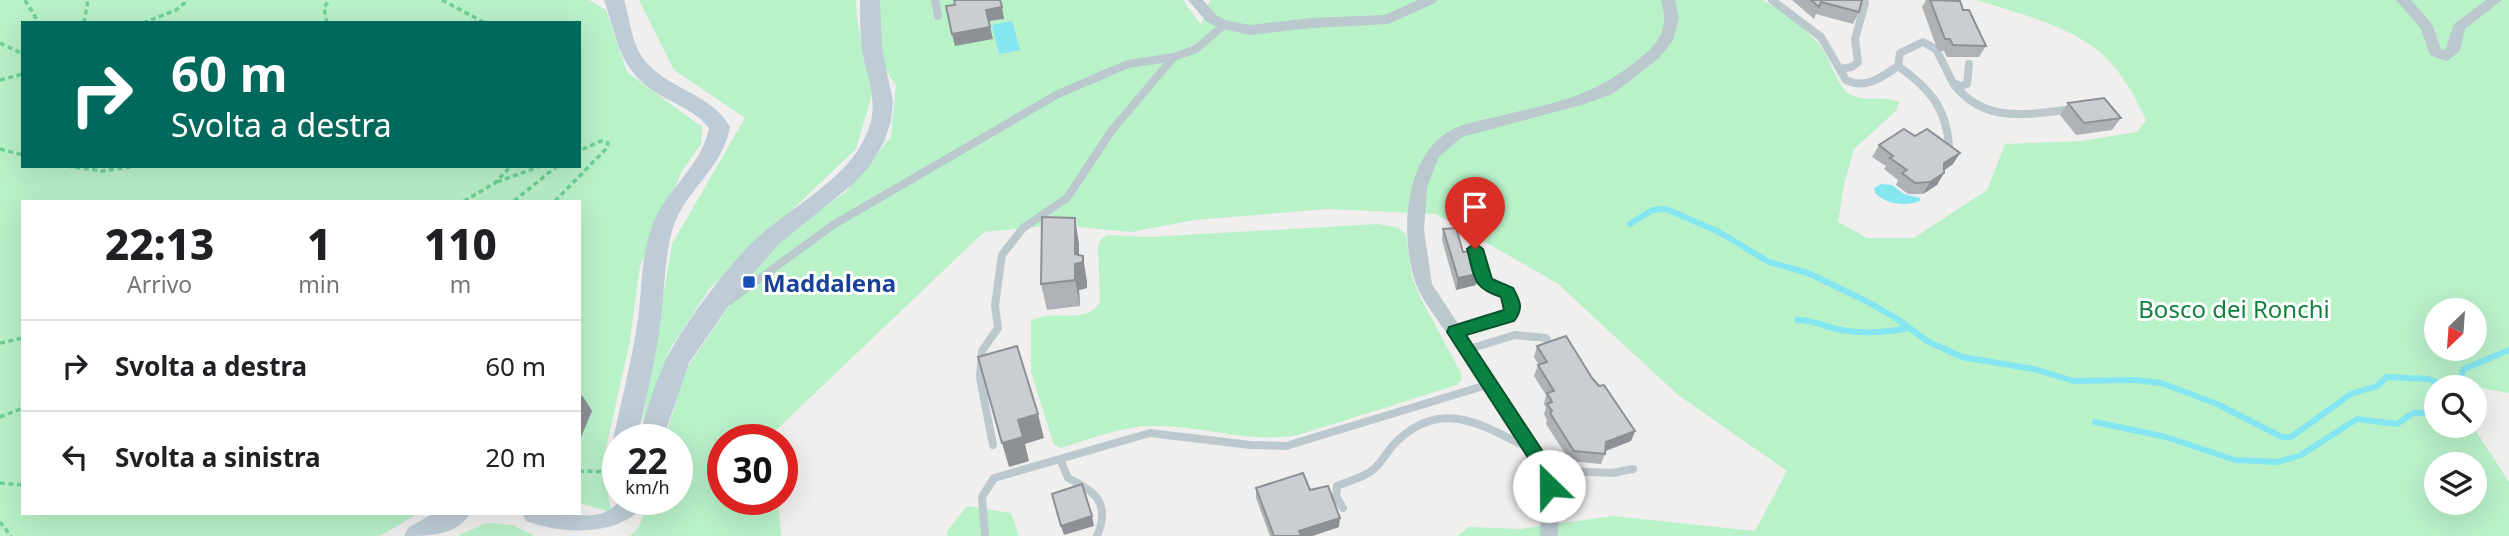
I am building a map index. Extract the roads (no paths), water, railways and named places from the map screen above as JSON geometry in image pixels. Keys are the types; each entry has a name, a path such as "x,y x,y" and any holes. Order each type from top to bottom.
{"street":[{"path":"614,0 628,51 635,63 649,78 705,112 720,127 715,148 678,197 660,234 649,327 628,424"},
{"path":"656,424 673,370 757,252 842,180 870,147 878,132 884,105 872,49 870,0"},
{"path":"1195,0 1211,19 1224,25 1250,30 1311,23 1388,19 1430,0"},
{"path":"1549,536 1550,502 1545,470 1429,292 1419,267 1415,208 1420,183 1432,159 1452,137 1468,130 1594,96 1614,86 1667,44 1672,32 1668,0"},
{"path":"2403,0 2427,27 2435,52 2447,56 2453,51 2459,27 2496,0"},
{"path":"417,536 454,515"},
{"path":"539,515 562,528 584,535 598,534 617,526 628,515"}],"lane":[{"path":"935,0 938,16"},
{"path":"1772,0 1821,37 1846,80 1860,86 1899,66"},
{"path":"1841,69 1852,67 1858,62 1855,39 1865,3 1859,0"},
{"path":"712,312 833,225 1058,94 1128,64 1174,57 1196,48 1224,25"},
{"path":"1899,66 1900,53 1917,43 1930,44 1936,49 1959,94 1969,103 1995,113 2031,113 2085,107"},
{"path":"993,445 980,378 982,351 998,328 995,305 1002,255 1023,228 1067,198 1112,130 1174,57"},
{"path":"1953,83 1961,86 1967,84 1969,64"},
{"path":"1899,66 1917,79 1941,106 1947,118 1948,147"},
{"path":"1455,332 1508,316 1512,311 1507,292 1485,282 1475,249"},
{"path":"1466,350 1498,338 1533,333 1546,338 1550,346"},
{"path":"985,536 980,495 984,485 994,478 1150,433 1286,446 1490,384"},
{"path":"1343,508 1336,496 1337,486 1366,475 1407,432 1426,420 1440,416 1464,418 1533,451"},
{"path":"1060,459 1068,478 1091,488 1095,493 1103,518 1097,536"},
{"path":"1545,470 1582,469 1621,474 1633,469"}],"water":[{"path":"1012,21 1020,50 999,54 992,25"},
{"path":"1881,184 1892,185 1904,194 1920,198 1920,201 1902,204 1884,200 1875,193 1874,188"}],"waterway":[{"path":"1630,224 1652,210 1666,209 1719,232 1769,262 1808,273 1866,301 1896,318 1927,341 1962,357 2034,369 2074,381 2135,380 2161,383 2217,404 2282,437 2291,437 2351,394 2377,386 2387,377 2424,379"},
{"path":"1797,320 1858,332 1909,328"},
{"path":"2462,375 2464,369 2509,350"},
{"path":"2095,422 2166,437 2235,460 2278,462 2301,455 2357,419 2397,424 2413,413 2424,413"}],"place":[{"name":"Maddalena","path":"749,282"}],"park label":[{"name":"Bosco dei Ronchi","path":"2234,308"}]}
